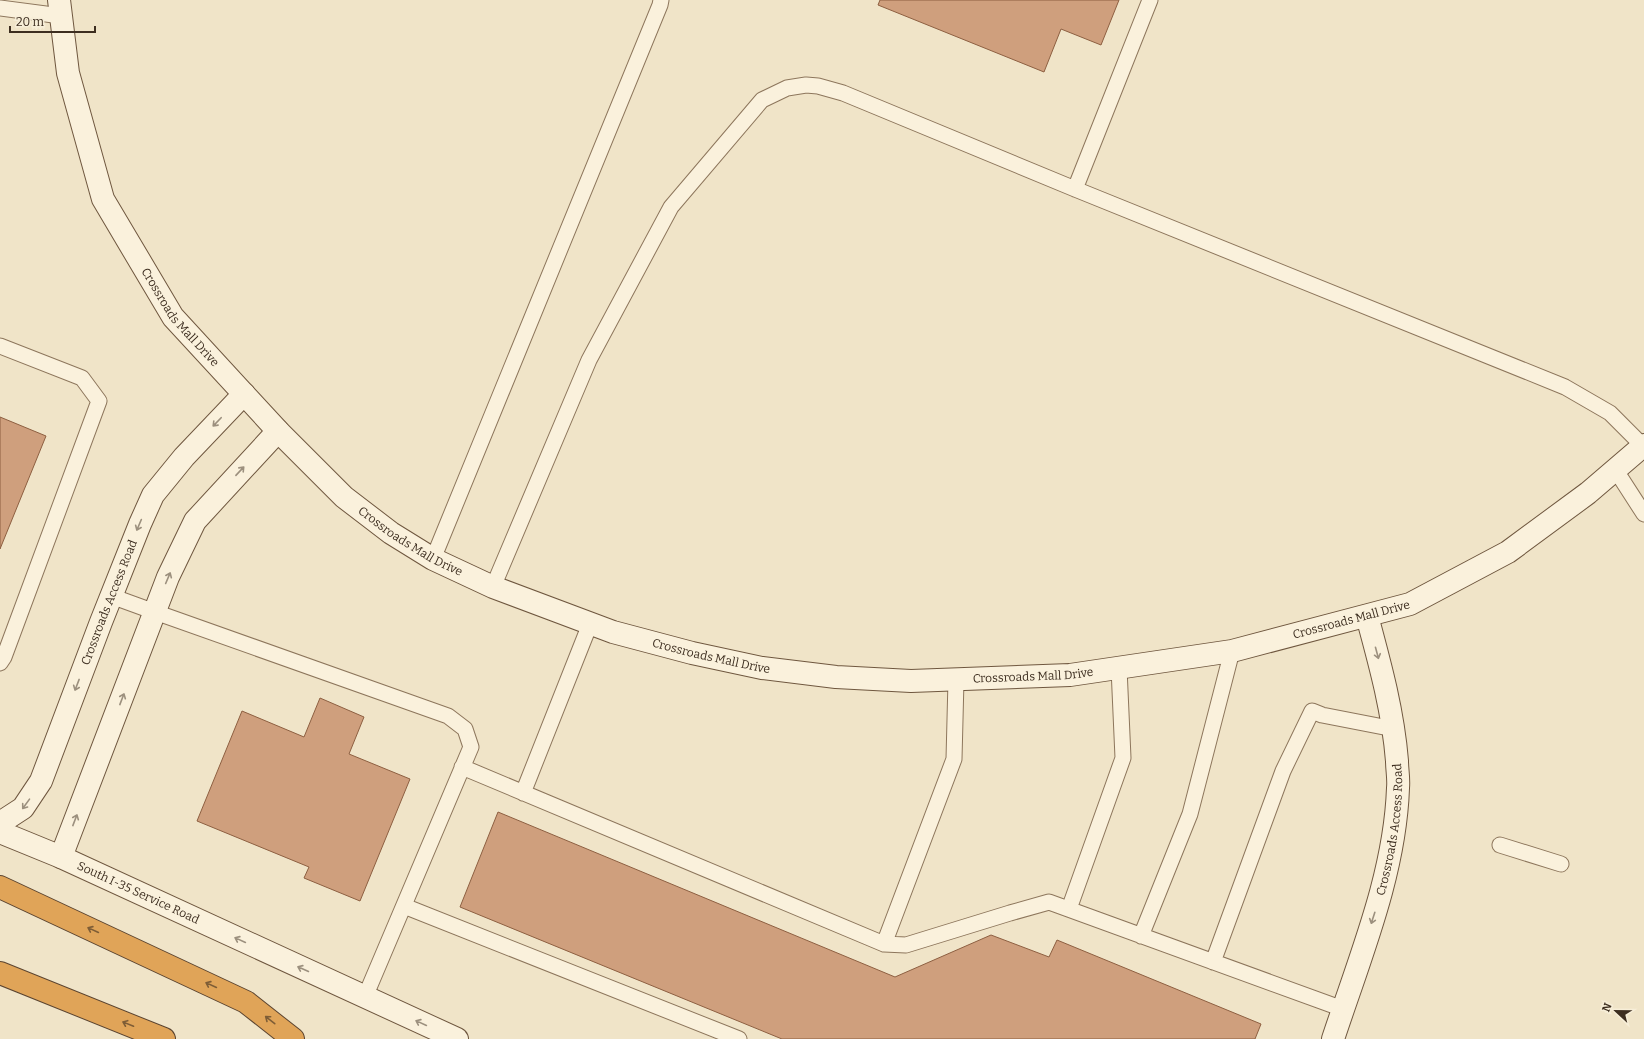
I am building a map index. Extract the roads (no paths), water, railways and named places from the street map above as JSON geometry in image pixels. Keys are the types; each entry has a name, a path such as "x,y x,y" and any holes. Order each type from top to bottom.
{"highway":[{"path":"0,887 246,1002 293,1039"},
{"path":"0,973 164,1039"}],"street":[{"name":"Crossroads Mall Drive","path":"60,8 68,73 103,199 173,316 278,431 344,497 390,533 433,559 493,587 613,632 678,649 762,668 843,678 911,682 1070,675 1232,651 1410,604 1508,552 1588,493 1643,445"},
{"name":"Crossroads Access Road","path":"0,823 23,808 41,781 111,596 153,495 184,457 244,394"},
{"path":"61,857 168,577 195,521 278,431"},
{"name":"Crossroads Access Road","path":"1333,1039 1379,899 1393,842 1399,787 1394,729 1384,678 1367,616"},
{"name":"South I-35 Service Road","path":"0,832 61,857 457,1039"}],"lane":[{"path":"433,559 661,0"},
{"path":"1075,189 1150,0"},
{"path":"0,8 60,8"},
{"path":"493,587 589,360 671,207 762,100 787,88 806,85 818,86 843,93 1075,189 1566,386 1610,413 1643,445"},
{"path":"0,346 82,378 99,401 4,657 0,663"},
{"path":"1615,469 1644,514"},
{"path":"111,596 448,716 465,730 471,747 365,997"},
{"path":"523,792 590,624"},
{"path":"1141,936 1190,814 1232,651"},
{"path":"1069,909 1123,758 1119,668"},
{"path":"884,944 954,759 956,680"},
{"path":"1213,962 1283,771 1312,711 1322,715 1394,729"},
{"path":"462,767 884,944 906,944 1049,902 1343,1009"},
{"path":"1500,845 1561,864"},
{"path":"404,906 739,1039"}]}
